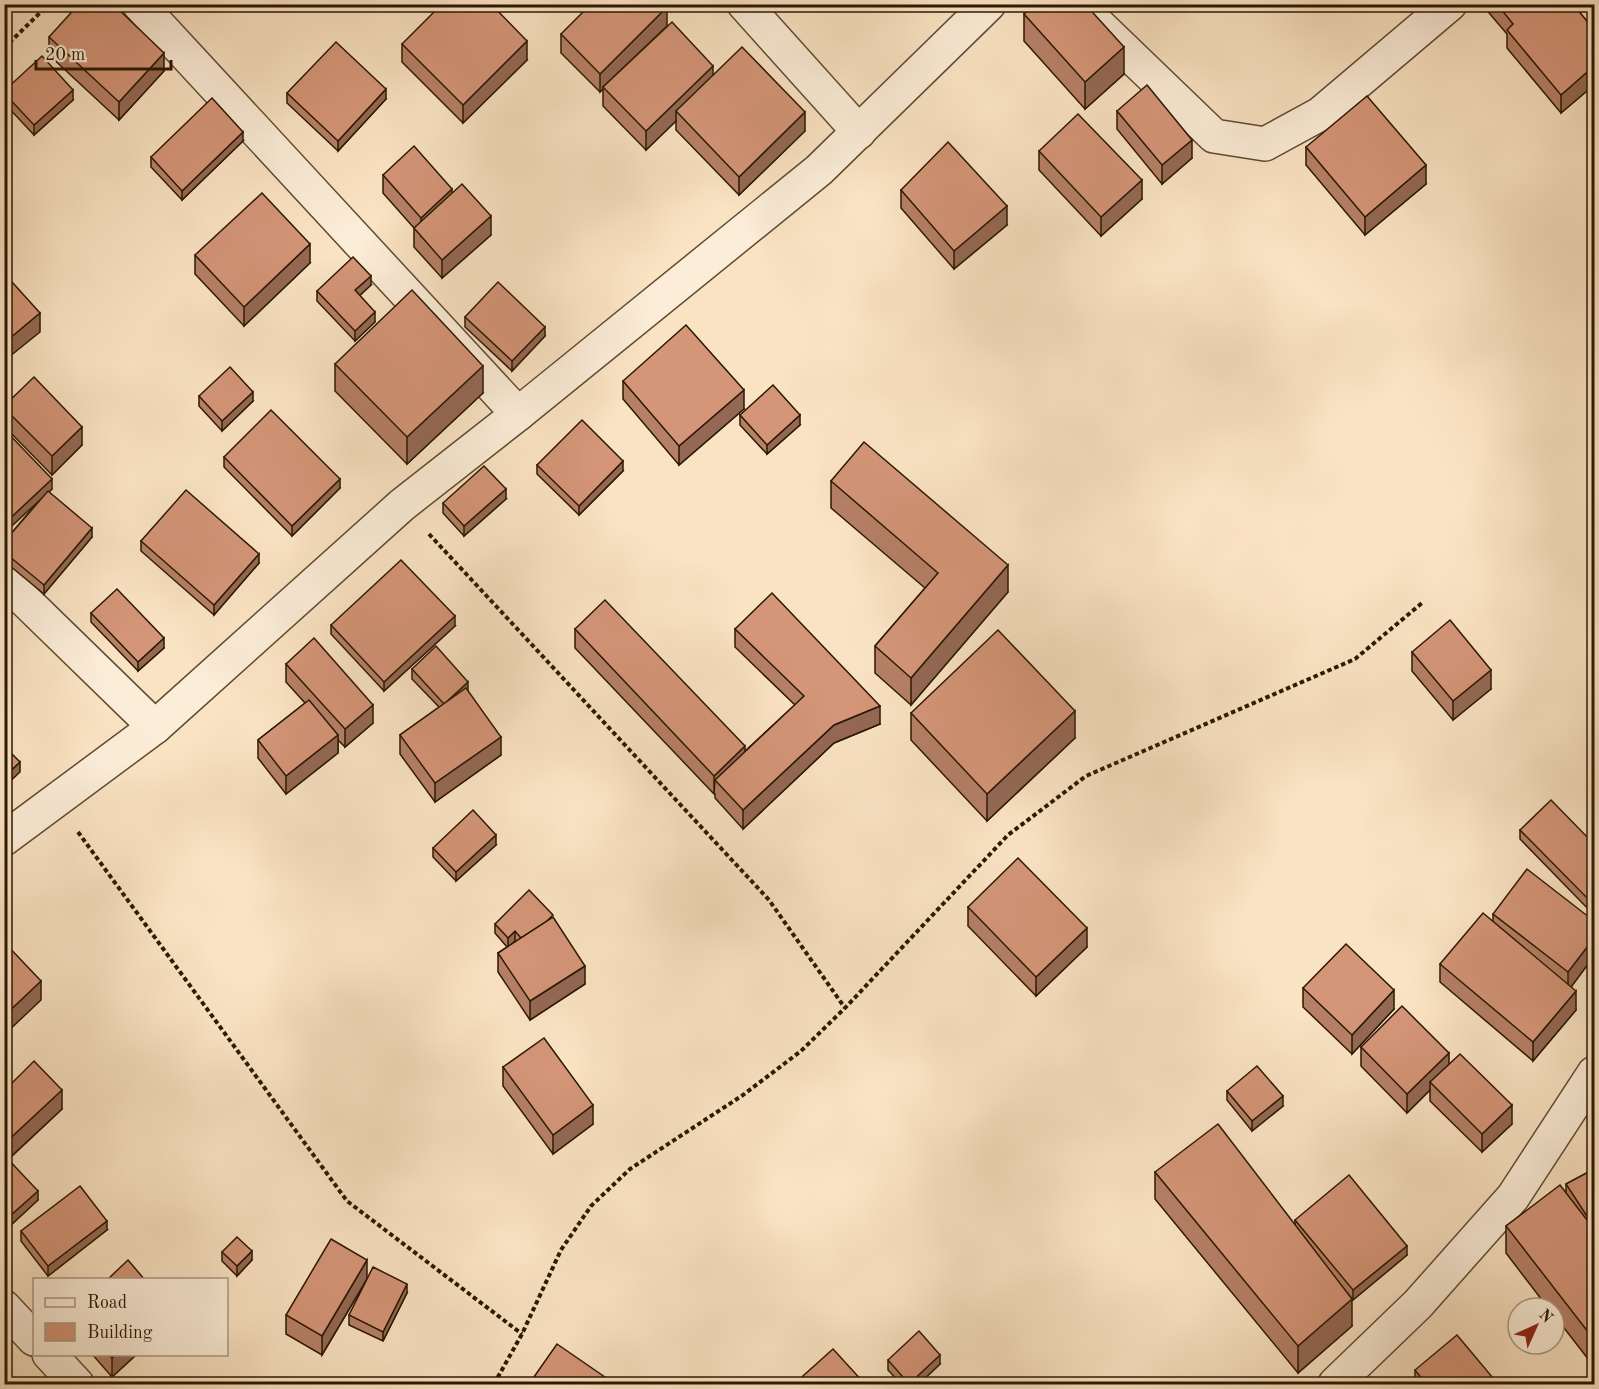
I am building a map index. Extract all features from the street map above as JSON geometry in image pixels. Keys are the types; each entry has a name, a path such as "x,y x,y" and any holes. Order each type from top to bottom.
{"street":[{"path":"140,4 518,414"},
{"path":"744,4 859,132"},
{"path":"4,839 155,727 402,505 819,170 988,4"},
{"path":"1077,4 1214,136 1265,144 1320,114 1450,4"},
{"path":"4,580 155,727"},
{"path":"1335,1384 1418,1304 1513,1197 1594,1073"},
{"path":"4,1307 33,1338"},
{"path":"51,1356 77,1384"}],"path":[{"path":"4,48 49,4"},
{"path":"402,505 769,900 845,1008"},
{"path":"494,1384 522,1334 561,1250 591,1206 630,1170 743,1095 801,1051 845,1008 1008,835 1086,776 1355,659 1422,603"},
{"path":"55,800 347,1201 522,1334"}],"building":[{"path":"79,4 113,4 164,53 119,102 49,37"},
{"path":"442,4 491,4 527,41 463,105 402,44"},
{"path":"591,4 665,4 667,7 600,74 561,34"},
{"path":"1035,4 1085,4 1124,47 1085,82 1024,14"},
{"path":"1497,4 1573,4 1594,30 1594,66 1561,95 1507,30 1513,24"},
{"path":"672,22 713,66 646,131 603,87"},
{"path":"336,42 386,89 338,141 287,93"},
{"path":"742,47 805,112 739,177 676,111"},
{"path":"42,56 73,90 34,125 4,91"},
{"path":"1147,85 1192,140 1162,165 1117,111"},
{"path":"1367,96 1426,165 1365,217 1306,147"},
{"path":"212,98 243,132 182,191 151,157"},
{"path":"1078,114 1142,180 1101,217 1039,151"},
{"path":"948,142 1007,206 954,251 901,190"},
{"path":"414,146 452,189 421,218 383,175"},
{"path":"462,184 491,216 442,260 414,228"},
{"path":"262,193 310,244 244,307 195,255"},
{"path":"353,257 371,276 355,290 375,312 355,331 317,291"},
{"path":"12,282 40,313 4,343 4,288"},
{"path":"498,282 545,327 512,361 465,317"},
{"path":"412,290 483,366 407,437 335,364"},
{"path":"686,325 744,390 679,446 623,381"},
{"path":"230,367 253,392 222,421 199,396"},
{"path":"34,377 82,427 52,456 4,408"},
{"path":"773,385 800,415 767,445 740,415"},
{"path":"271,410 340,479 292,526 224,457"},
{"path":"582,420 623,461 579,506 537,465"},
{"path":"4,429 52,479 4,524"},
{"path":"864,442 1008,565 911,678 875,646 938,573 831,481"},
{"path":"484,466 506,489 464,526 443,503"},
{"path":"186,490 259,554 214,605 141,541"},
{"path":"48,491 92,528 44,585 4,552 4,542"},
{"path":"401,560 455,616 384,682 331,625"},
{"path":"117,589 164,638 138,662 91,613"},
{"path":"772,593 880,706 834,725 743,810 715,780 804,696 735,629"},
{"path":"605,600 745,746 714,776 575,629"},
{"path":"1450,620 1491,670 1453,701 1412,652"},
{"path":"998,630 1075,711 987,794 911,713"},
{"path":"314,638 373,705 345,729 286,664"},
{"path":"436,646 468,682 444,704 412,669"},
{"path":"466,688 501,737 435,783 400,735"},
{"path":"309,700 338,735 286,776 258,740"},
{"path":"4,746 20,762 4,777"},
{"path":"1551,800 1594,844 1594,905 1520,830"},
{"path":"473,810 496,835 456,872 433,848"},
{"path":"1018,858 1087,928 1036,977 968,907"},
{"path":"1527,869 1594,921 1594,938 1568,972 1493,914"},
{"path":"529,890 553,915 521,938 515,931 508,938 495,924"},
{"path":"1483,913 1576,991 1533,1042 1440,964"},
{"path":"553,917 585,966 530,1001 498,953"},
{"path":"4,942 41,981 4,1016"},
{"path":"1346,944 1394,990 1352,1035 1303,988"},
{"path":"1402,1006 1449,1053 1407,1094 1361,1047"},
{"path":"544,1038 593,1105 553,1135 503,1067"},
{"path":"1460,1054 1512,1105 1482,1134 1430,1082"},
{"path":"34,1061 62,1090 4,1144 4,1091"},
{"path":"1257,1066 1283,1096 1252,1121 1227,1091"},
{"path":"1218,1124 1352,1299 1298,1346 1155,1172"},
{"path":"4,1155 38,1191 11,1215 4,1209"},
{"path":"1594,1169 1594,1227 1566,1184"},
{"path":"1349,1175 1407,1246 1353,1290 1295,1220"},
{"path":"1560,1185 1594,1229 1594,1336 1592,1337 1566,1303 1566,1296 1560,1296 1506,1226"},
{"path":"80,1186 107,1221 48,1266 21,1231"},
{"path":"237,1237 252,1251 237,1266 222,1252"},
{"path":"331,1239 367,1260 322,1336 286,1315"},
{"path":"128,1260 143,1278 109,1278"},
{"path":"373,1267 407,1284 383,1332 349,1315"},
{"path":"919,1331 940,1355 909,1384 888,1360"},
{"path":"1457,1335 1498,1384 1426,1384 1415,1370"},
{"path":"557,1344 615,1384 529,1384"},
{"path":"833,1349 865,1384 794,1384"},
{"path":"1380,1378 1385,1384 1372,1384"}]}
